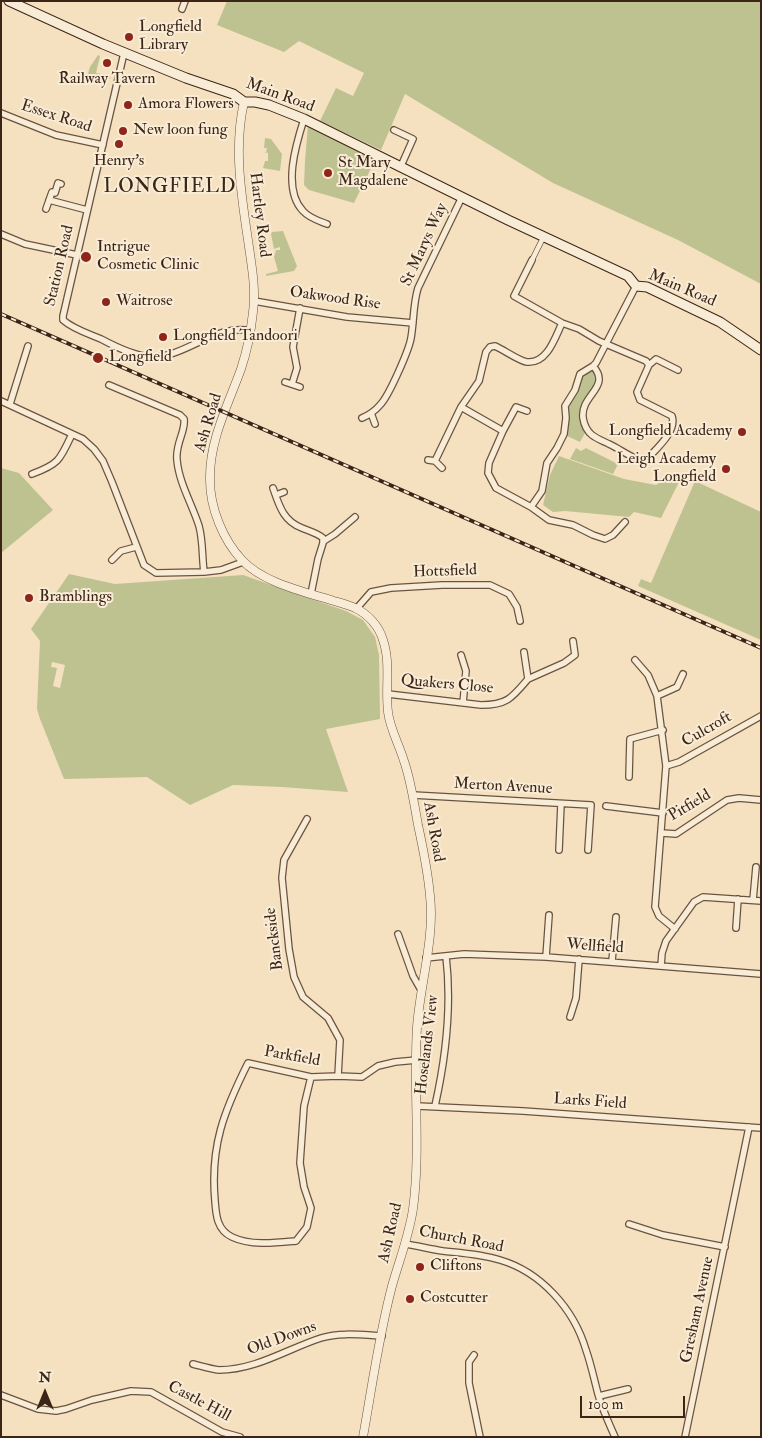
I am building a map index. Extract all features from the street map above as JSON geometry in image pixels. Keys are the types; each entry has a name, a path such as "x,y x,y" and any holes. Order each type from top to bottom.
{"main road":[{"name":"Main Road","path":"9,1 124,53 186,78 233,94 244,102 269,105 304,120 628,276 636,286 647,287 720,322 761,350"}],"street":[{"path":"182,9 186,1"},
{"name":"Station Road","path":"124,53 62,318 68,324 144,356 170,354 227,332 250,331"},
{"name":"Hartley Road","path":"244,102 240,124 239,177 253,274 254,301 250,331"},
{"name":"Essex Road","path":"1,113 56,135 103,145"},
{"path":"304,120 294,151 293,188 302,210 327,224"},
{"path":"394,130 413,139 401,166"},
{"path":"46,209 52,192 55,193 58,183 61,184"},
{"name":"St Marys Way","path":"362,418 382,404 407,354 411,340 415,301 419,284 462,197"},
{"path":"49,200 87,210"},
{"path":"1,234 25,244 77,255"},
{"path":"544,236 514,296 562,324 580,329 606,344 646,361 649,365"},
{"path":"531,507 543,489 546,464 564,434 565,406 574,393 580,374 594,366 636,286"},
{"name":"Oakwood Rise","path":"254,301 347,316 413,323"},
{"path":"292,384 297,370 293,347 300,308"},
{"path":"435,461 461,407 480,381 486,352 490,347 496,346 526,362 535,361 544,356 562,324"},
{"name":"Ash Road","path":"250,331 240,370 216,435 210,475 211,493 220,525 243,562 258,573 311,594 357,608 373,621 382,637 387,656 388,712 413,795 431,900 417,1028 418,1106 413,1210 406,1244 392,1288 363,1437"},
{"path":"10,404 28,346"},
{"path":"594,366 599,373 600,380 585,405 583,416 586,426 595,437 639,460 648,458 671,429 674,422 672,416 640,400 636,392 649,365 656,359 678,370"},
{"path":"286,382 300,387"},
{"path":"109,384 180,415 184,419 184,426 177,446 177,460 181,480 200,527 204,572"},
{"path":"1,401 83,439 94,450 103,462 144,565 156,572 204,572 221,570 243,562"},
{"path":"461,407 503,432"},
{"path":"527,411 516,407 489,463 488,473 491,482 496,488 531,507 549,520 573,525 605,539 614,534 625,522"},
{"path":"371,413 375,424"},
{"path":"32,474 51,467 60,459 72,434"},
{"path":"428,460 435,461 442,468"},
{"path":"273,488 282,512 289,520 298,527 321,536 324,540"},
{"path":"276,495 284,492"},
{"path":"311,594 324,540 354,517"},
{"path":"112,560 121,551 136,547"},
{"name":"Hottsfield","path":"357,608 371,592 391,588 490,585 509,594 517,607 520,621"},
{"path":"524,652 528,680 564,663 574,655 573,641"},
{"path":"461,655 466,671 463,703"},
{"path":"635,660 648,676 657,696 663,730 666,766 655,907 658,916 675,929"},
{"path":"657,696 676,687 683,674"},
{"name":"Quakers Close","path":"388,694 496,705 511,699 528,680"},
{"name":"Culcroft","path":"666,766 680,762 761,716"},
{"path":"629,777 630,739 663,730"},
{"name":"Merton Avenue","path":"413,795 591,805 588,850"},
{"name":"Pitfield","path":"662,833 676,834 727,800 739,798 761,800"},
{"path":"559,850 561,804"},
{"path":"606,806 663,814"},
{"name":"Banckside","path":"307,819 284,860 282,878 289,949 294,977 303,996 328,1018 340,1040 338,1076"},
{"path":"753,900 756,868"},
{"path":"662,966 662,953 666,941 694,902 703,896 761,901"},
{"path":"736,928 738,899"},
{"path":"546,957 549,915"},
{"path":"612,961 616,916"},
{"path":"398,934 413,976 421,990"},
{"name":"Wellfield","path":"426,958 464,954 546,957 761,974"},
{"name":"Hoselands View","path":"435,1106 444,1060 448,1009 449,985 446,956"},
{"path":"570,1017 576,998 579,959"},
{"name":"Parkfield","path":"311,1077 304,1106 300,1163 304,1187 311,1208 308,1227 296,1241 262,1244 231,1236 217,1222 214,1188 215,1151 233,1093 248,1063 311,1077 362,1077 378,1066 417,1060"},
{"name":"Larks Field","path":"418,1106 523,1111 761,1128"},
{"name":"Gresham Avenue","path":"685,1437 749,1127"},
{"name":"Gresham Avenue","path":"629,1224 663,1235 725,1248"},
{"name":"Church Road","path":"406,1244 501,1260 522,1270 542,1283 559,1298 574,1320 586,1348 598,1396 615,1437"},
{"name":"Old Downs","path":"193,1364 218,1370 243,1368 322,1338 351,1334 382,1336"},
{"path":"474,1355 469,1362 470,1383 480,1437"},
{"path":"598,1396 628,1389"},
{"name":"Castle Hill","path":"1,1395 38,1409 56,1411 131,1391 151,1392 222,1432 240,1437"}],"green space":[{"path":"227,1 761,1 761,284 678,240 553,183 405,94 381,150 320,121 336,88 353,96 364,73 299,41 284,52 217,25"},
{"path":"98,55 100,56 96,73 111,76 110,79 88,74"},
{"path":"308,125 376,158 354,203 309,190 304,185"},
{"path":"265,138 271,139 282,154 280,171 263,168 265,161 268,161 268,153 264,152 266,152 267,148 264,148"},
{"path":"283,231 297,266 294,271 266,276 266,274 278,271 274,257 276,250 280,250 280,247 274,249 271,234 272,232"},
{"path":"593,371 596,373 598,382 583,405 586,431 580,442 565,435 568,425 568,407 577,393 582,376"},
{"path":"576,448 581,451 586,448 618,464 613,474 570,459"},
{"path":"559,456 624,479 656,485 668,477 680,480 661,518 634,512 629,517 565,511 553,512 543,505 550,475"},
{"path":"1,468 19,473 53,510 1,553"},
{"path":"695,481 761,512 761,640 638,586 641,579 651,583"},
{"path":"69,574 115,584 243,575 346,611 363,620 375,637 379,655 380,719 326,729 348,792 233,785 190,805 147,777 64,779 37,709 40,641 31,629","holes":["52,662 65,665 60,688 53,686 57,668 51,667"]}],"railway":[{"path":"1,314 761,648"}],"place":[{"name":"Longfield Library","path":"129,37"},
{"name":"Railway Tavern","path":"107,63"},
{"name":"Amora Flowers","path":"128,105"},
{"name":"New loon fung","path":"123,131"},
{"name":"Henry's","path":"119,144"},
{"name":"St Mary Magdalene","path":"328,173"},
{"name":"Intrigue Cosmetic Clinic","path":"86,257"},
{"name":"Waitrose","path":"106,302"},
{"name":"Longfield Tandoori","path":"163,337"},
{"name":"Longfield","path":"98,358"},
{"name":"Longfield Academy","path":"742,432"},
{"name":"Leigh Academy Longfield","path":"726,469"},
{"name":"Bramblings","path":"29,598"},
{"name":"Cliftons","path":"420,1267"},
{"name":"Costcutter","path":"410,1299"}],"district":[{"name":"LONGFIELD","path":"170,188"}]}
